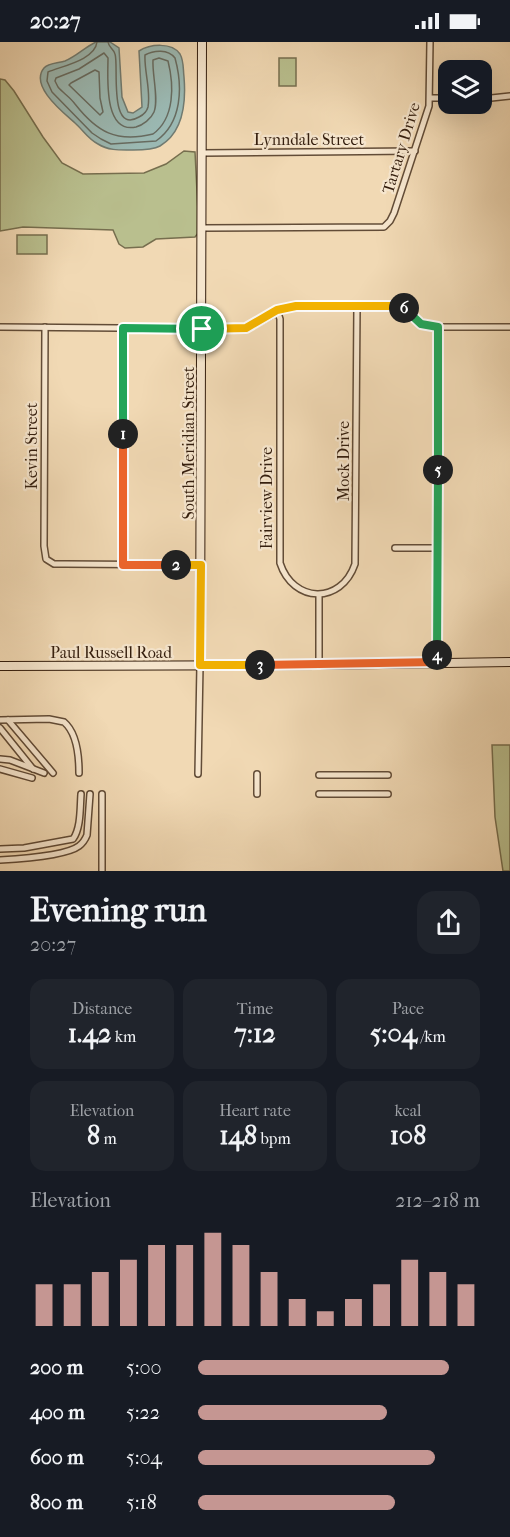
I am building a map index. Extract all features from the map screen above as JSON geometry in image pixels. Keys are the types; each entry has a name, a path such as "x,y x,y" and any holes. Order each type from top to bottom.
{"street":[{"name":"South Meridian Street","path":"200,665 202,42"},
{"name":"Tartary Drive","path":"202,228 378,228 388,224 415,152 430,98 430,42"},
{"path":"492,98 510,96"},
{"path":"430,98 438,98"},
{"name":"Lynndale Street","path":"203,153 415,152"},
{"path":"0,327 246,328 277,310 296,306 357,306 402,307 421,324 438,327 510,327"},
{"name":"Mock Drive","path":"319,595 336,590 344,584 355,564 357,306"},
{"name":"Fairview Drive","path":"277,310 280,319 280,563 283,572 294,583 310,593 319,595"},
{"name":"Kevin Street","path":"45,327 44,555 50,563 123,565"},
{"path":"437,662 438,327"},
{"path":"123,328 123,565 201,565"},
{"path":"394,548 437,548"},
{"path":"319,595 319,665"},
{"name":"Paul Russell Road","path":"0,666 510,662"},
{"path":"198,774 200,665"},
{"path":"0,720 49,719 59,720 68,725 77,753 78,773"},
{"path":"8,720 53,773"},
{"path":"0,728 33,769"},
{"path":"0,759 10,760 44,773"},
{"path":"0,769 32,778"},
{"path":"257,774 257,794"},
{"path":"319,775 388,775"},
{"path":"0,849 24,848 73,839 79,817 81,794"},
{"path":"0,860 42,856 77,848 87,835 90,794"},
{"path":"102,794 102,871"},
{"path":"319,794 388,794"}],"green space":[{"path":"279,58 296,58 296,86 279,86"},
{"path":"0,79 5,80 14,91 62,163 83,174 144,173 166,164 184,151 195,152 199,232 195,237 156,239 143,247 125,248 119,244 113,230 23,227 0,231"},
{"path":"17,235 47,235 47,254 17,254"},
{"path":"492,745 510,745 510,871 503,871 495,817"}],"water":[{"path":"96,42 110,42 119,48 122,97 128,112 133,113 142,107 139,51 161,45 172,47 180,54 185,86 184,106 174,133 160,146 129,150 106,148 88,137 44,91 41,75 46,66 65,61"}],"route":[{"path":"296,306 396,306 406,309 421,324 438,327 437,662 200,665 201,565 123,565 123,328 202,329 246,328 277,310 296,306"}]}
